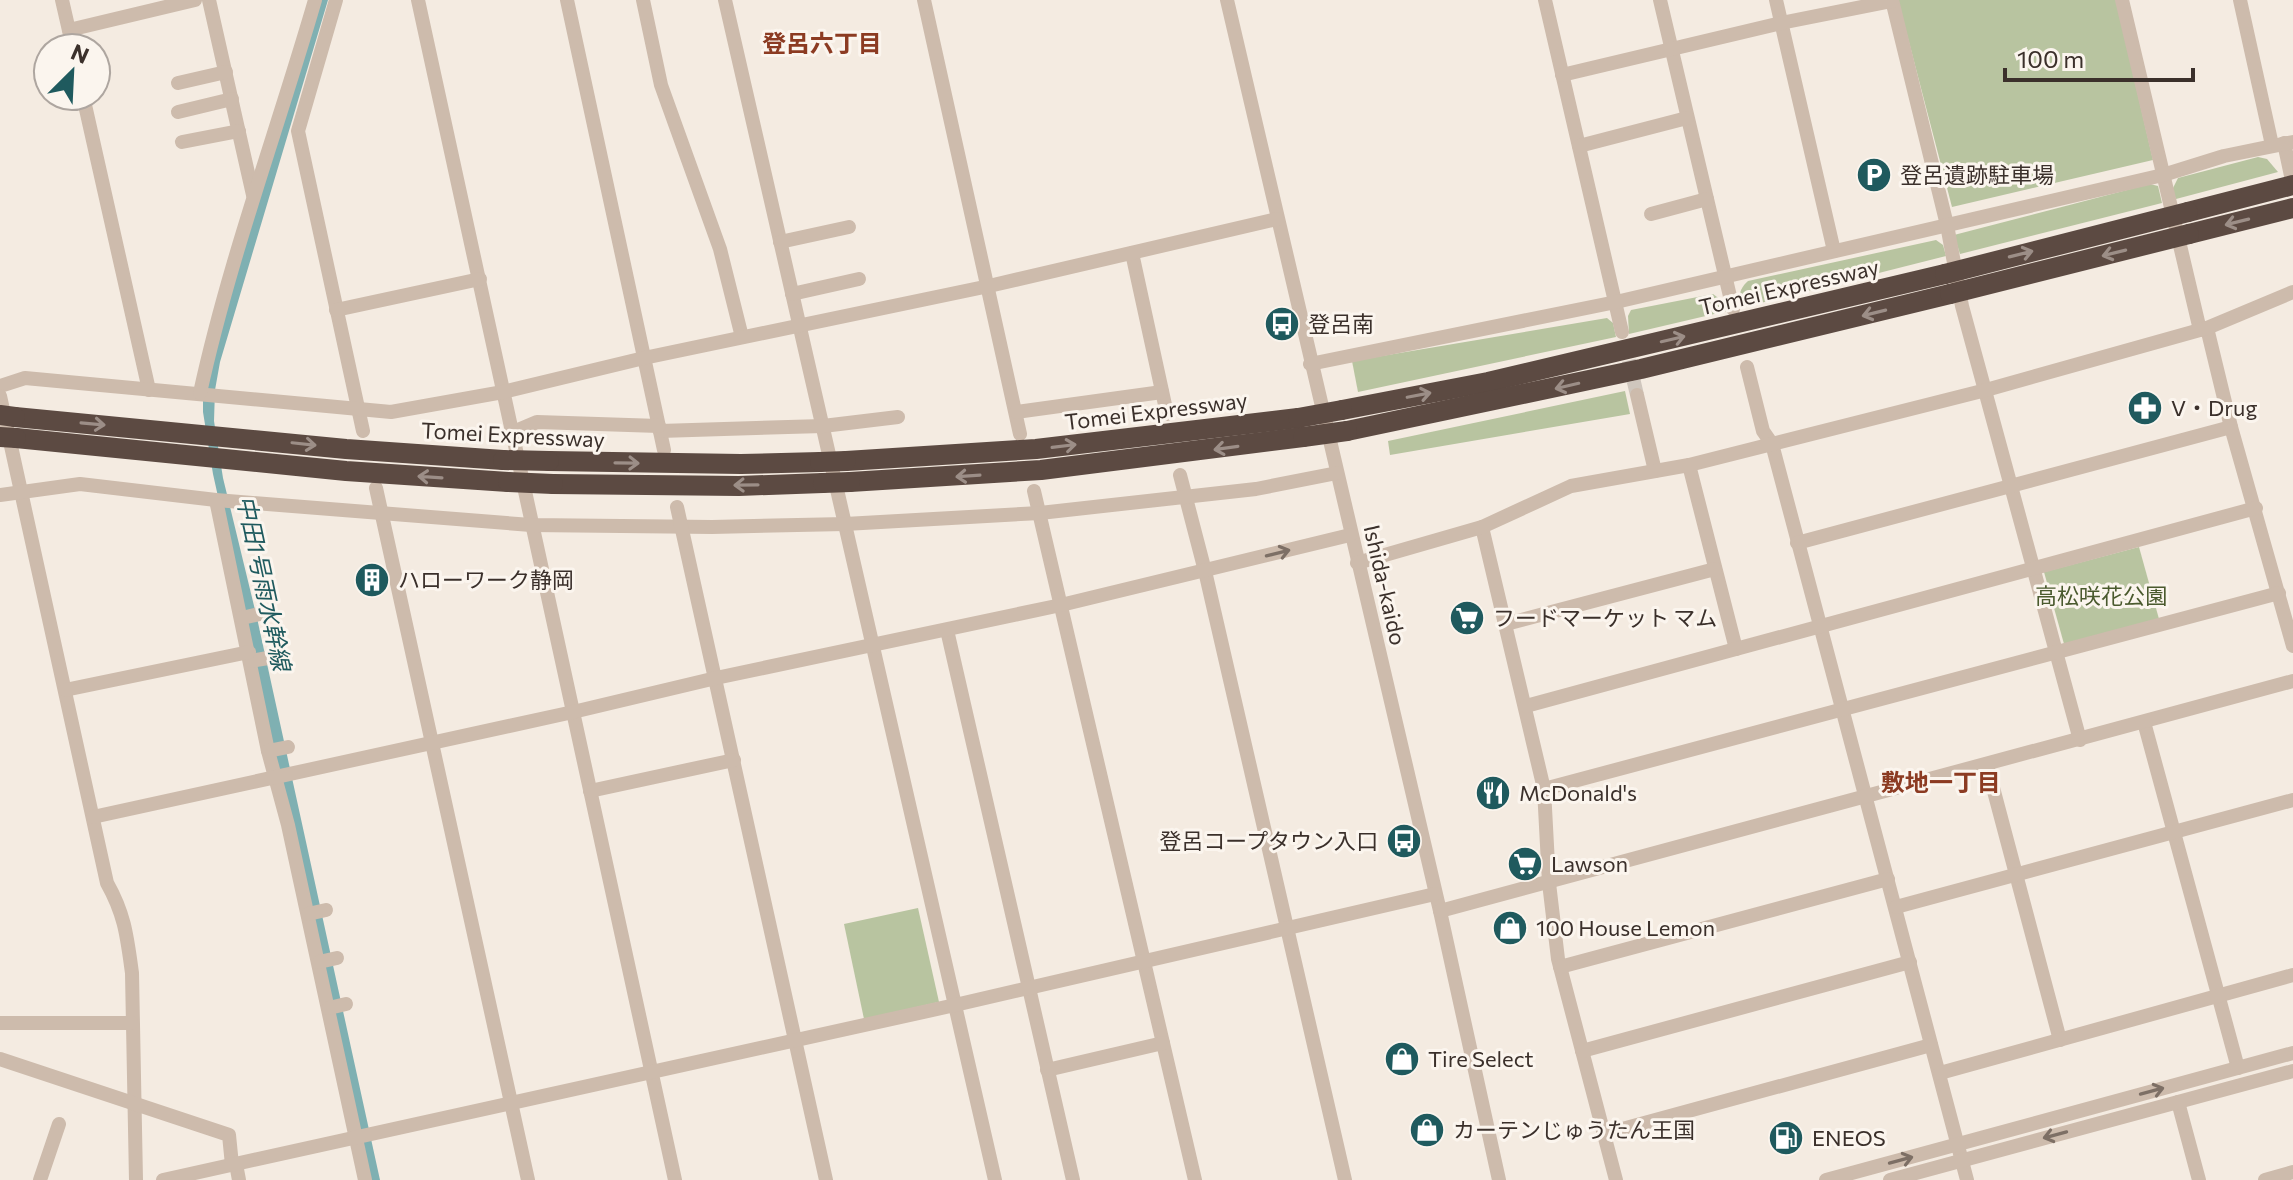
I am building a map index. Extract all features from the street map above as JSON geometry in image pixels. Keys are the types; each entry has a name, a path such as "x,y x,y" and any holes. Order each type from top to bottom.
{"highway":[{"name":"Tomei Expressway","path":"8,438 233,460 553,484 739,486 1041,470 1300,428 1342,410 1488,382 1945,274 2287,187"},
{"name":"Tomei Expressway","path":"8,416 503,460 725,464 846,461 1300,428 1347,431 1641,369 2288,209"}],"street":[{"path":"62,0 69,30 195,0"},
{"path":"209,0 254,197"},
{"path":"206,394 254,197 315,0"},
{"path":"336,0 298,131 363,431"},
{"path":"418,0 675,1180"},
{"path":"567,0 664,450"},
{"path":"643,0 661,85 720,249 742,337"},
{"path":"725,0 995,1180"},
{"path":"924,0 1020,434"},
{"name":"Ishida-kaido","path":"1227,0 1440,911 1499,1180"},
{"path":"1545,0 1622,332"},
{"path":"1660,0 1733,309"},
{"path":"1776,0 1834,251"},
{"path":"1562,75 1892,0 1947,225 1962,306 2080,740"},
{"path":"2122,0 2163,175 2293,646"},
{"path":"2240,0 2283,143 2287,187"},
{"path":"178,83 226,72"},
{"path":"178,112 232,99"},
{"path":"87,112 149,390"},
{"path":"1579,146 1687,118"},
{"path":"182,142 239,131"},
{"path":"1310,364 1616,302 2163,175 2224,156 2283,143"},
{"path":"1651,214 1707,199"},
{"path":"0,386 25,378 391,412 503,392 644,358 989,286 1277,219"},
{"path":"780,242 849,227"},
{"path":"1132,253 1167,414"},
{"path":"336,310 480,279"},
{"path":"792,294 859,279"},
{"path":"1357,563 1482,527 1571,486 1689,465 1986,390 2204,329 2293,292"},
{"path":"1747,367 1763,431 1772,444 1967,1180"},
{"path":"1016,412 1162,392"},
{"path":"1637,395 1655,471"},
{"path":"0,396 107,883 121,909 126,931 132,973 136,1180"},
{"path":"511,433 537,422 660,428 823,426 898,417"},
{"path":"1797,543 2231,427"},
{"path":"1689,465 1736,649"},
{"path":"0,495 80,484 221,500 531,525 682,527 845,524 1040,513 1256,489 1337,473"},
{"path":"1180,475 1205,571 1345,1180"},
{"path":"376,488 528,1180"},
{"path":"1034,491 1195,1180"},
{"path":"221,500 254,615 256,658 349,1063 355,1137 365,1180"},
{"path":"677,507 826,1180"},
{"path":"1526,706 2256,508"},
{"path":"1482,527 1544,789 1549,883 1560,967 1616,1180"},
{"path":"93,817 716,678 1061,605 1350,535"},
{"path":"1506,624 1715,569"},
{"path":"1544,789 2279,593"},
{"path":"947,630 1073,1180"},
{"path":"65,690 256,658"},
{"path":"1440,911 2293,681"},
{"path":"2144,722 2238,1068"},
{"path":"590,791 734,760"},
{"path":"1987,765 2060,1040"},
{"path":"1896,907 2293,800"},
{"path":"1560,967 1888,879"},
{"path":"163,1180 955,1005 1435,894"},
{"path":"1582,1051 1910,962"},
{"path":"1940,1073 2293,975"},
{"path":"0,1023 131,1023"},
{"path":"1047,1070 1163,1043"},
{"path":"1604,1134 1931,1045"},
{"path":"1826,1180 2293,1053"},
{"path":"0,1059 229,1135 239,1180"},
{"path":"1890,1180 2293,1071"},
{"path":"2178,1102 2199,1180"},
{"path":"40,1180 59,1124"},
{"path":"2265,1180 2293,1172"}],"green space":[{"path":"1898,0 2116,0 2153,160 1952,207"},
{"path":"2258,157 2267,159 2278,172 2176,199 2172,190 2178,178"},
{"path":"2150,184 2158,186 2162,203 1960,254 1954,235"},
{"path":"1936,240 1943,245 1946,256 1741,308 1740,293 1748,281"},
{"path":"1713,294 1725,303 1727,311 1629,334 1628,316 1631,310"},
{"path":"1607,318 1613,323 1616,337 1358,392 1352,361"},
{"path":"1625,391 1630,414 1390,455 1388,441"},
{"name":"高松咲花公園","path":"2139,547 2159,619 2064,644 2044,572"},
{"path":"918,908 939,1002 864,1019 844,924"}],"water":[{"path":"318,0 328,0 220,362 214,421 223,478 257,618 380,1180 370,1180 213,474 203,412 203,388"}],"tunnel":[{"path":"1624,340 1637,395"}],"place":[{"name":"登呂遺跡駐車場","path":"1874,175"},
{"name":"登呂南","path":"1282,324"},
{"name":"V・Drug","path":"2145,408"},
{"name":"ハローワーク静岡","path":"372,580"},
{"name":"フードマーケット マム","path":"1467,618"},
{"name":"McDonald's","path":"1493,793"},
{"name":"登呂コープタウン入口","path":"1404,841"},
{"name":"Lawson","path":"1525,864"},
{"name":"100 House Lemon","path":"1510,928"},
{"name":"Tire Select","path":"1402,1059"},
{"name":"カーテンじゅうたん王国","path":"1427,1130"},
{"name":"ENEOS","path":"1786,1138"}],"district":[{"name":"登呂六丁目","path":"822,44"},
{"name":"敷地一丁目","path":"1941,783"}],"water label":[{"name":"中田1号雨水幹線","path":"263,583"}]}
